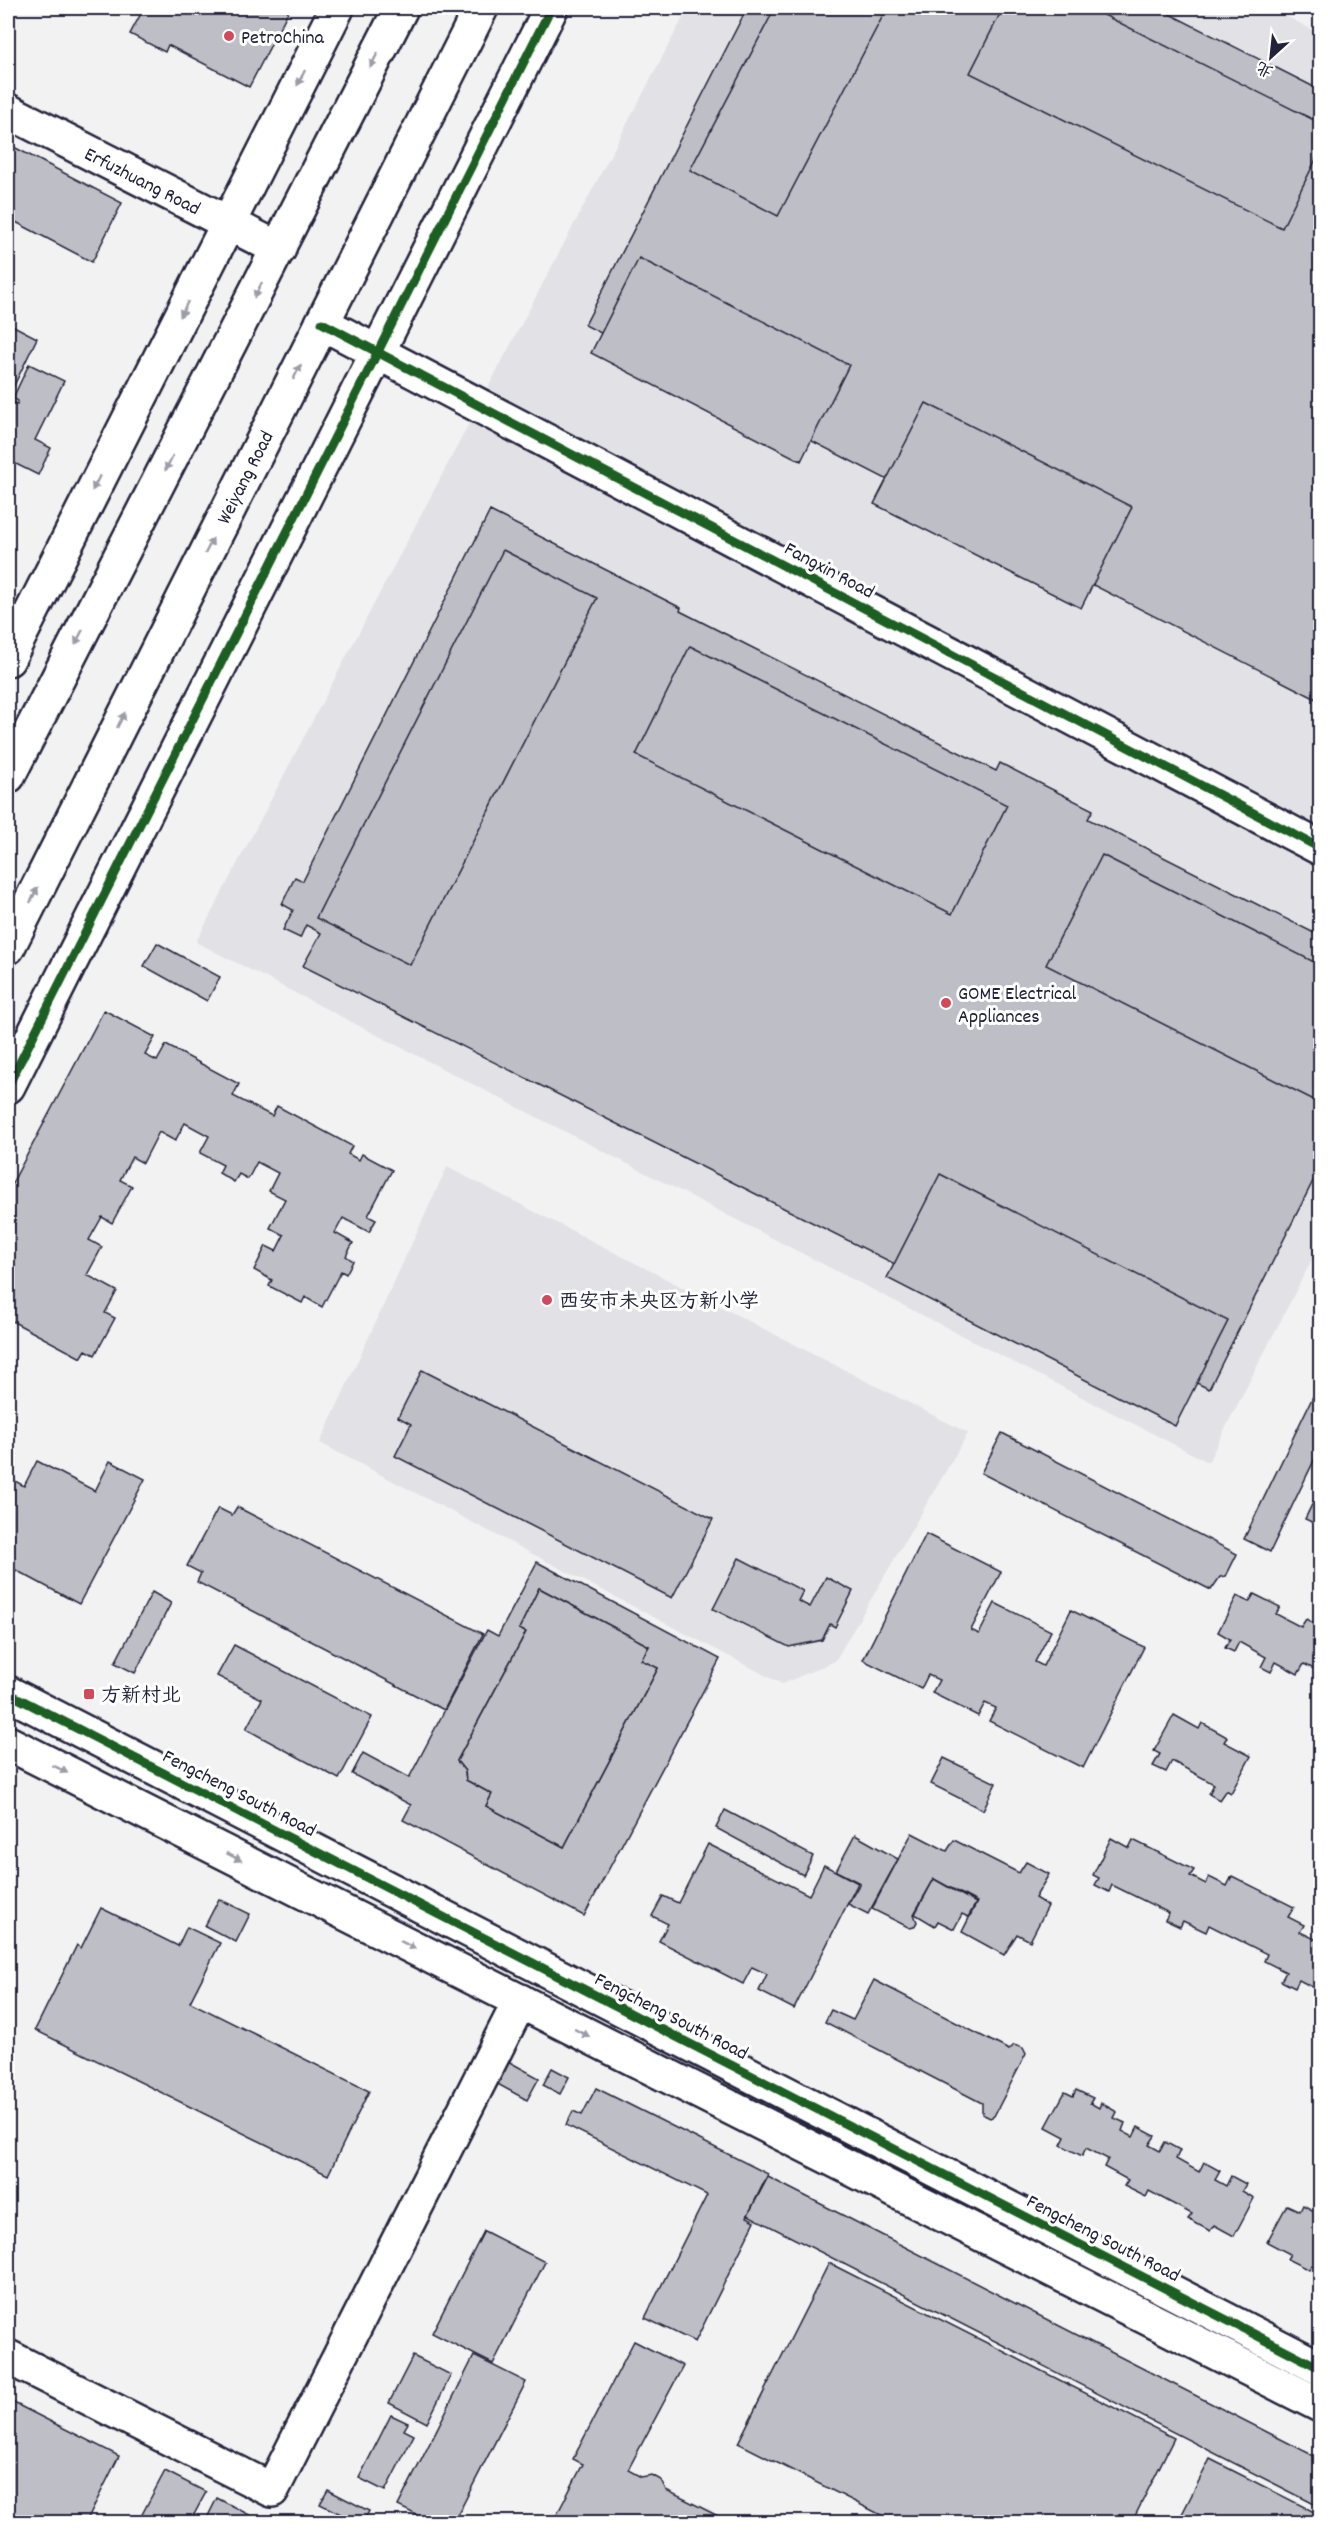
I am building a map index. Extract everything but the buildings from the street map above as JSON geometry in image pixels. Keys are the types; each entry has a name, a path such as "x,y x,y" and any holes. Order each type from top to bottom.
{"street":[{"path":"8,659 337,8"},
{"path":"8,776 401,8"},
{"name":"Weiyang Road","path":"8,947 481,8"},
{"path":"8,1086 551,8"},
{"name":"Erfuzhuang Road","path":"8,111 279,249"},
{"name":"Fangxin Road","path":"322,323 1320,848"},
{"name":"Fengcheng South Road","path":"8,1693 1320,2368"},
{"path":"8,1743 1320,2405"},
{"path":"8,2357 272,2490 520,2001"}],"shaded area":[{"path":"688,8 1271,8 1320,34 1320,1244 1208,1462 196,942"},
{"name":"西安市未央区方新小学","path":"447,1167 968,1433 835,1661 782,1684 320,1443"}],"cycle path":[{"path":"8,1086 551,8"},
{"path":"322,323 1320,848"},
{"path":"8,1693 1320,2368"}],"place":[{"name":"PetroChina","path":"229,36"},
{"name":"GOME Electrical Appliances","path":"946,1003"},
{"name":"西安市未央区方新小学","path":"547,1300"},
{"name":"方新村北","path":"89,1694"}]}
